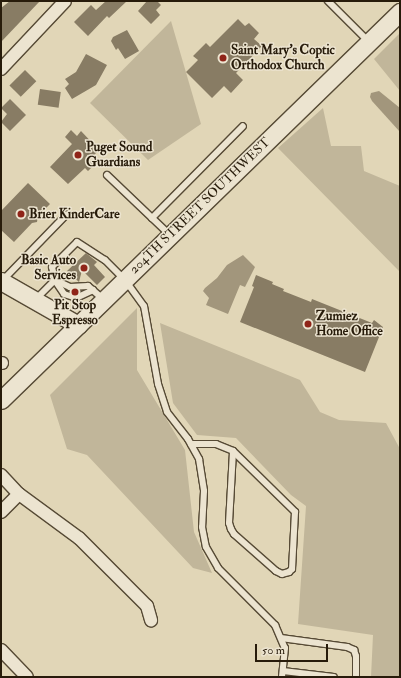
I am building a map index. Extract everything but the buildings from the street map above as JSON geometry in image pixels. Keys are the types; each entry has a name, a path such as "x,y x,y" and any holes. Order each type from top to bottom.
{"street":[{"path":"1,69 65,1"},
{"name":"204TH STREET SOUTHWEST","path":"1,400 78,325 95,292 125,280 400,12"},
{"path":"2,281 78,325"},
{"path":"1,475 19,494 79,538 147,606 151,620"},
{"path":"1,512 19,494"},
{"path":"1,650 27,677"}],"lane":[{"path":"328,1 370,42"},
{"path":"152,218 243,126"},
{"path":"107,175 170,235"},
{"path":"2,281 66,215"},
{"path":"95,292 76,298 64,294 56,280 52,267 76,242 105,260 125,280 144,306 158,384 167,412 191,444 199,459 204,491 202,528 206,547 218,568 275,625 285,648 282,674 334,677"},
{"path":"56,280 70,287 95,292"},
{"path":"34,300 56,280"},
{"path":"191,444 216,444 233,451 295,512 292,569 289,572 282,574 276,571 231,529 229,523 233,451"},
{"path":"281,638 347,647 354,650 356,656 356,677"}],"shaded area":[{"path":"171,21 201,124 148,160 90,103"},
{"path":"400,33 400,91 374,59"},
{"path":"379,91 400,108 400,132 372,101 370,97 371,93"},
{"path":"323,108 331,146 361,146 364,171 400,186 400,272 278,148"},
{"path":"243,255 255,267 245,287 240,285 228,314 206,305 209,298 203,291 205,288 217,278 227,265"},
{"path":"137,308 137,370 185,450 194,532 212,573 193,568 87,455 67,449 50,395"},
{"path":"160,323 300,380 320,412 339,420 386,423 400,449 400,677 371,677 373,635 298,624 306,506 291,495 236,438 197,435 173,403"}],"place":[{"name":"Saint Mary's Coptic Orthodox Church","path":"223,58"},
{"name":"Puget Sound Guardians","path":"78,155"},
{"name":"Brier KinderCare","path":"21,214"},
{"name":"Basic Auto Services","path":"84,268"},
{"name":"Pit Stop Espresso","path":"75,292"},
{"name":"Zumiez Home Office","path":"308,324"}]}
